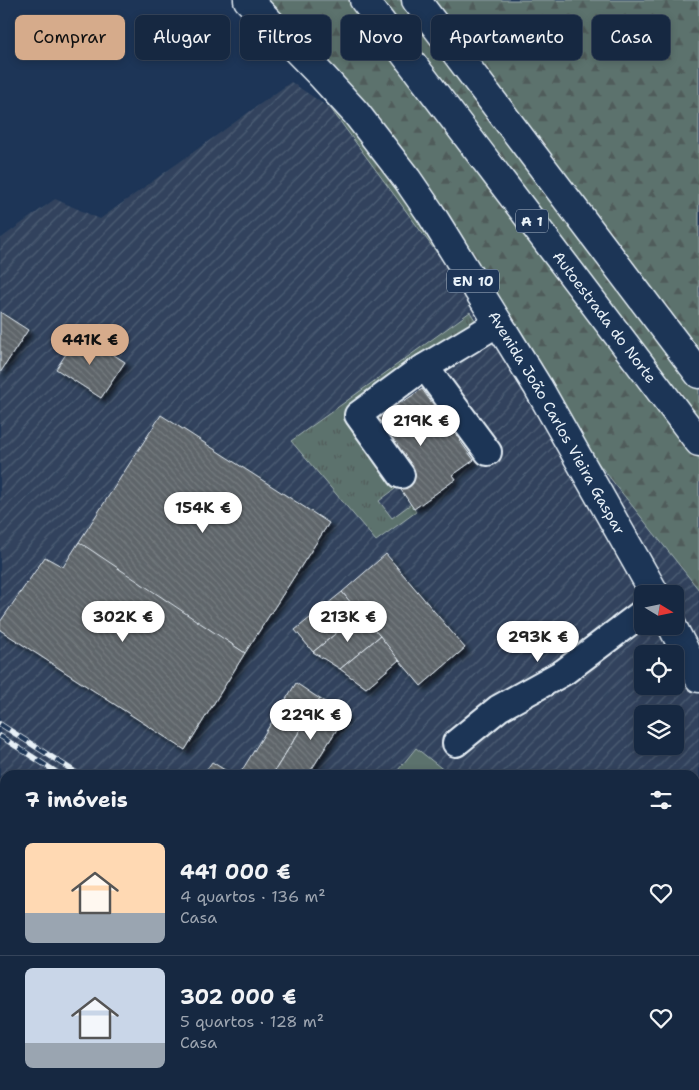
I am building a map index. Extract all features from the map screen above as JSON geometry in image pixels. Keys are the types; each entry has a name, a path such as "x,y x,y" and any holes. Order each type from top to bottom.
{"main road":[{"name":"Avenida João Carlos Vieira Gaspar","path":"248,0 323,76 356,113 431,214 538,387 650,585"},
{"name":"Autoestrada do Norte","path":"364,0 699,442"},
{"name":"A 1","path":"416,0 699,374"},
{"path":"677,635 699,678"}],"street":[{"path":"401,474 358,415 425,367 498,323"},
{"path":"425,367 488,452"},
{"path":"456,743 499,708 564,672 634,619"}],"shaded area":[{"path":"291,82 331,109 599,464 699,590 699,770 0,770 0,239 55,199 100,219"}],"green space":[{"path":"237,0 699,0 699,590 599,464 431,245 331,109 289,60 331,60 331,15 250,15"},
{"path":"470,312 475,320 346,413 399,486 379,501 392,518 411,504 416,512 376,541 291,441"},
{"path":"416,748 444,770 398,770"}],"building":[{"path":"0,312 28,330 0,373"},
{"path":"80,333 125,362 101,398 56,369"},
{"path":"422,389 435,407 440,404 464,438 460,441 474,460 453,475 456,479 414,509 397,484 371,418 399,399 401,403"},
{"path":"161,415 329,523 245,653 77,545"},
{"path":"79,542 245,653 185,750 0,630 0,622 45,557 63,567"},
{"path":"386,554 465,648 421,686 342,592"},
{"path":"342,592 360,614 313,652 295,630"},
{"path":"360,614 380,636 340,669 313,652"},
{"path":"380,636 399,660 366,688 340,669"},
{"path":"296,683 320,699 275,770 242,770"},
{"path":"320,699 346,715 311,770 275,770"},
{"path":"212,762 225,770 206,770"}],"railway":[{"path":"0,724 72,770"},
{"path":"0,736 53,770"}]}
